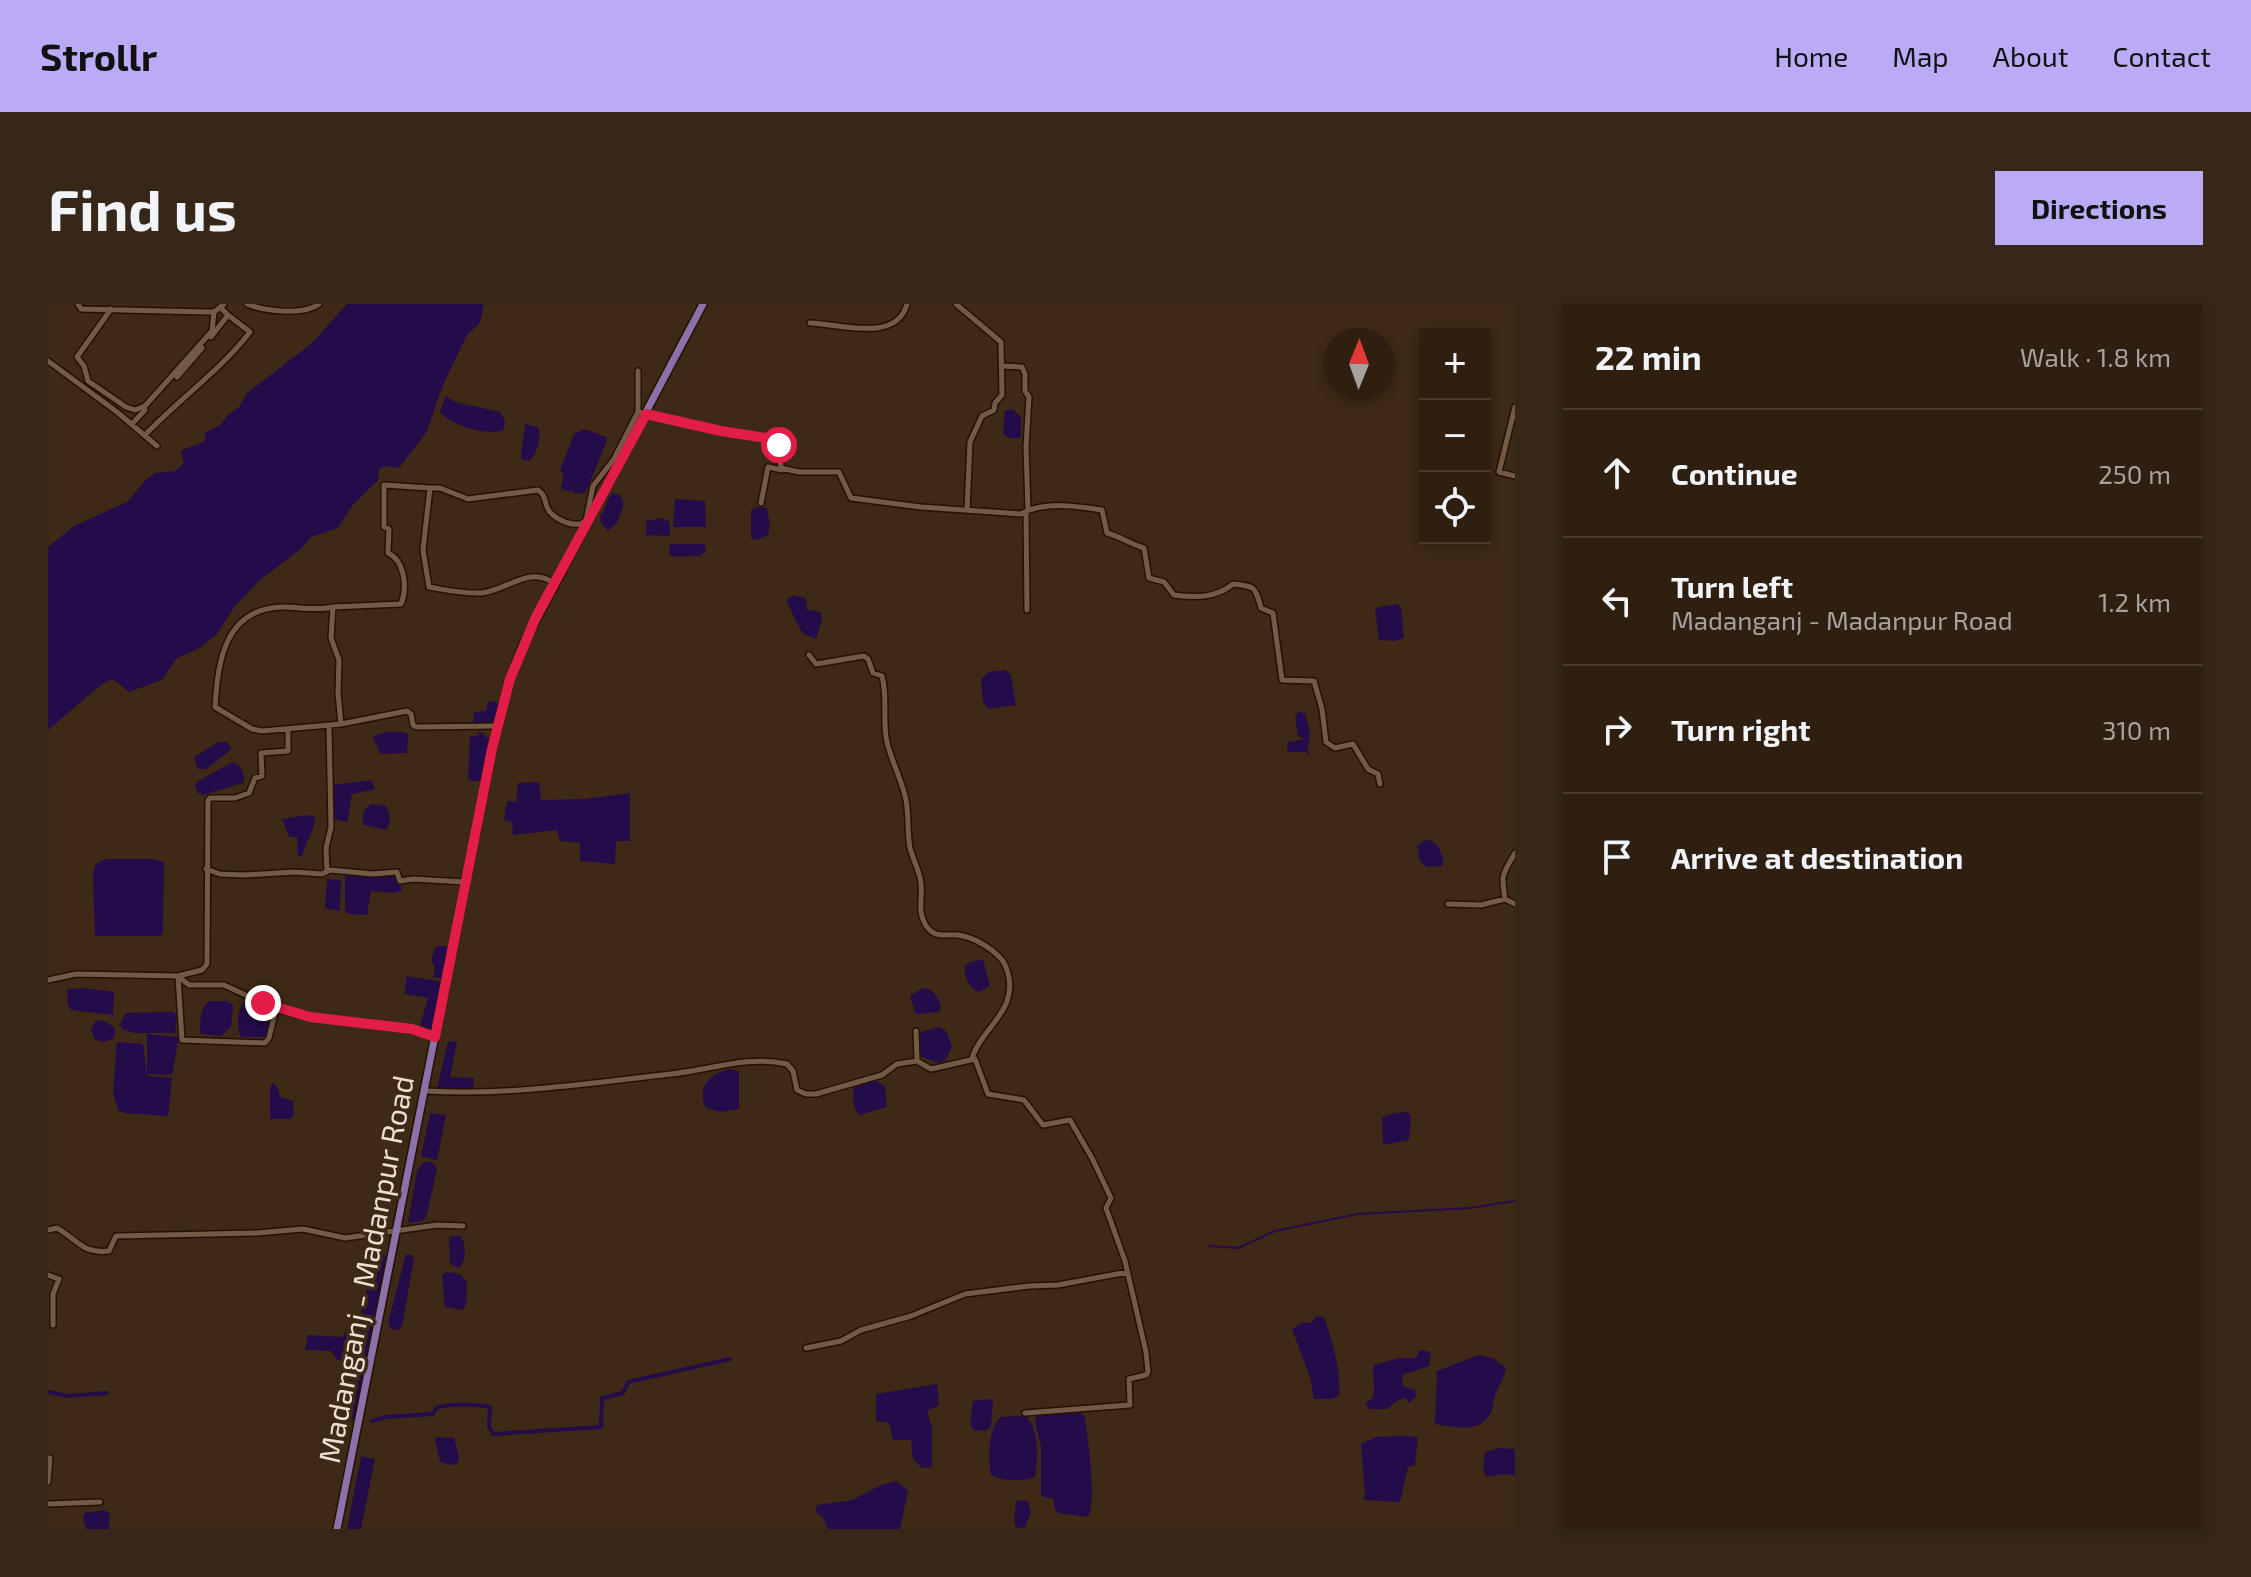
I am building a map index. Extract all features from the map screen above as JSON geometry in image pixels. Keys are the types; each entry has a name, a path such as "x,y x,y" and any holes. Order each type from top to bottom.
{"main road":[{"name":"Madanganj - Madanpur Road","path":"337,1529 497,726 523,645 642,413 703,304"}],"street":[{"path":"78,304 81,309 214,312 222,306 228,315 250,332 223,364 184,396 145,435"},
{"path":"247,304 259,309 297,310 319,304"},
{"path":"810,323 881,328 897,323 907,304"},
{"path":"956,304 998,338 1002,347 1002,395 995,403 994,410 982,416 970,442 967,510"},
{"path":"111,309 77,357 84,366 88,381 135,410 145,406 202,343 213,326 214,312"},
{"path":"132,424 189,364 228,315"},
{"path":"48,361 157,446"},
{"path":"1003,366 1022,367 1029,403 1026,447 1027,610"},
{"path":"497,726 416,727 407,711 329,726 255,730 215,707 221,661 237,623 260,610 401,604 404,590 400,563 388,553 390,533 389,528 384,527 384,485 440,488 468,499 538,490 542,492 551,513 566,522 581,524 586,520 593,486 642,413 638,371"},
{"path":"1515,407 1499,472 1515,476"},
{"path":"642,413 775,440 779,445 783,470"},
{"path":"761,503 768,467 839,472 851,498 1021,514 1034,508 1067,506 1102,510 1107,533 1143,547 1150,579 1164,582 1174,595 1195,598 1221,592 1235,584 1254,588 1261,608 1274,615 1282,680 1314,681 1327,744 1341,748 1353,744 1368,769 1378,774 1380,784"},
{"path":"430,488 423,550 429,587 484,593 533,576 547,578 555,584"},
{"path":"333,607 331,638 339,660 341,724"},
{"path":"809,655 816,664 864,656 873,673 882,676 885,733 906,799 909,839 922,885 919,903 926,926 937,936 967,937 994,952 1006,967 1009,999 995,1025 978,1042 972,1058"},
{"path":"327,872 326,848 331,827 329,726"},
{"path":"48,980 76,974 178,976 202,970 207,964 208,801 210,798 235,798 249,793 255,778 262,776 261,753 288,751 288,729"},
{"path":"1505,899 1501,878 1515,853"},
{"path":"206,869 220,874 244,875 397,872 401,882 413,879 465,882"},
{"path":"1448,904 1481,905 1505,899 1515,904"},
{"path":"178,976 182,1040 265,1043 273,1028 276,1009"},
{"path":"178,976 189,985 224,985 276,1009 310,1017 412,1029 435,1037"},
{"path":"916,1031 917,1061"},
{"path":"426,1091 476,1093 580,1084 758,1061 787,1064 793,1071 797,1090 816,1094 882,1075 897,1064 917,1061 931,1069 972,1058"},
{"path":"972,1058 976,1061 988,1094 1024,1100 1043,1125 1066,1120 1072,1122 1111,1198 1106,1208 1128,1272 1148,1369 1146,1375 1129,1379 1131,1405 1025,1413"},
{"path":"48,1230 57,1228 90,1252 101,1252 109,1251 116,1236 303,1229 345,1238 389,1233 397,1229 463,1226"},
{"path":"806,1348 841,1341 861,1330 911,1316 965,1294 1058,1285 1128,1272"},
{"path":"48,1275 59,1279 53,1294 53,1325"},
{"path":"48,1458 48,1482"},
{"path":"48,1504 100,1502"}],"shaded area":[{"path":"347,304 484,304 480,323 467,335 443,385 426,433 399,468 385,466 379,469 378,480 352,506 338,528 311,537 303,547 260,580 235,606 217,634 201,647 176,659 162,680 129,692 113,679 102,684 48,730 48,547 74,526 127,502 155,473 175,471 184,463 181,452 184,449 204,442 206,432 220,425 239,407 247,393 311,344"},
{"path":"446,396 455,402 500,412 505,421 504,429 480,431 451,421 440,411"},
{"path":"1012,409 1021,417 1021,437 1003,434 1005,411"},
{"path":"525,424 538,427 539,431 536,450 529,461 521,459"},
{"path":"584,429 607,440 586,492 575,494 561,487 564,476 560,470 574,434"},
{"path":"613,493 620,495 624,504 617,523 608,531 601,523 600,516"},
{"path":"675,499 705,501 706,527 673,527"},
{"path":"767,508 770,525 768,535 757,540 751,538 751,510"},
{"path":"663,518 670,522 670,536 646,535 646,521"},
{"path":"670,544 701,544 705,545 706,551 700,556 675,557 669,554"},
{"path":"793,595 806,598 807,610 821,612 822,620 816,639 803,634 791,612 787,600"},
{"path":"1397,604 1401,607 1404,638 1379,640 1375,608"},
{"path":"1005,670 1011,675 1016,705 988,709 983,702 981,679 989,672"},
{"path":"488,701 500,703 496,719 489,724 473,723 474,712 486,711"},
{"path":"1298,712 1305,713 1309,726 1309,756 1305,752 1287,752 1288,742 1304,739 1298,736 1295,717"},
{"path":"479,731 490,740 488,759 482,781 470,781 470,737 478,735"},
{"path":"386,732 408,734 407,753 380,754 373,736"},
{"path":"218,742 227,742 232,749 206,769 198,769 194,757"},
{"path":"233,762 242,771 243,783 203,795 198,793 195,785 198,781"},
{"path":"371,780 375,789 352,794 347,822 333,819 333,785"},
{"path":"539,782 541,800 586,799 630,793 630,841 616,841 615,864 580,861 580,843 560,841 557,830 513,835 512,822 504,820 507,801 516,802 518,783"},
{"path":"372,804 388,809 390,821 386,830 364,825 364,813"},
{"path":"306,815 315,817 315,823 303,855 298,857 297,837 289,837 282,819"},
{"path":"1425,840 1438,846 1444,861 1442,866 1427,867 1420,861 1417,846"},
{"path":"105,859 154,859 164,862 163,932 160,936 95,936 93,873 96,864"},
{"path":"397,874 402,891 371,891 367,915 348,914 345,911 345,875"},
{"path":"327,879 341,880 340,911 325,908"},
{"path":"436,946 446,946 448,951 443,979 433,977 435,967 431,960"},
{"path":"983,960 990,986 979,992 968,982 965,966 972,961"},
{"path":"407,976 443,982 433,1031 420,1025 428,998 404,994"},
{"path":"927,988 938,998 939,1012 916,1014 910,996"},
{"path":"67,989 114,992 113,1015 71,1010"},
{"path":"209,1001 227,1001 233,1005 231,1027 221,1036 201,1034 201,1016"},
{"path":"245,1001 272,1011 271,1024 264,1037 241,1037 238,1018"},
{"path":"174,1012 177,1018 175,1033 134,1033 122,1029 120,1024 126,1013"},
{"path":"96,1020 115,1028 114,1038 105,1042 95,1040 91,1030"},
{"path":"939,1027 946,1031 952,1047 946,1059 939,1063 922,1057 919,1040 921,1032"},
{"path":"147,1034 179,1037 172,1075 147,1074"},
{"path":"448,1041 457,1042 450,1077 474,1078 473,1091 437,1089"},
{"path":"117,1042 143,1044 147,1076 172,1078 168,1116 118,1110 113,1092"},
{"path":"730,1069 739,1072 739,1109 721,1112 706,1108 703,1094 707,1082 716,1074"},
{"path":"874,1080 885,1086 887,1107 859,1115 854,1106 853,1088"},
{"path":"272,1083 277,1086 280,1097 293,1101 294,1114 291,1119 270,1119"},
{"path":"1407,1112 1411,1116 1409,1140 1383,1145 1382,1117"},
{"path":"430,1113 446,1115 437,1160 421,1156"},
{"path":"424,1162 432,1162 437,1169 427,1214 423,1221 408,1223 417,1171"},
{"path":"460,1236 465,1248 459,1268 450,1264 449,1237"},
{"path":"382,1252 389,1260 370,1358 354,1355 353,1352 344,1360 337,1360 331,1351 305,1350 308,1335 342,1337 347,1330 355,1330 355,1340 375,1256"},
{"path":"406,1254 414,1259 402,1326 392,1330 388,1323"},
{"path":"447,1272 460,1274 467,1282 466,1305 462,1310 445,1307 442,1275"},
{"path":"1317,1316 1323,1317 1326,1322 1336,1358 1339,1395 1333,1399 1314,1399 1310,1377 1292,1329 1302,1323 1310,1323"},
{"path":"1420,1350 1431,1352 1429,1366 1402,1375 1403,1386 1415,1390 1416,1396 1409,1403 1405,1398 1387,1409 1369,1409 1365,1403 1373,1395 1374,1365 1399,1358 1416,1358"},
{"path":"1479,1355 1493,1358 1506,1368 1489,1416 1472,1427 1435,1424 1437,1371"},
{"path":"351,1364 365,1369 357,1421 342,1418"},
{"path":"937,1384 939,1405 927,1411 932,1428 932,1467 922,1468 913,1459 911,1440 893,1440 889,1423 876,1421 876,1394"},
{"path":"991,1399 991,1427 985,1431 973,1430 970,1422 973,1401"},
{"path":"1078,1411 1084,1416 1091,1468 1092,1498 1088,1517 1058,1513 1054,1508 1054,1499 1041,1496 1041,1447 1036,1415"},
{"path":"1000,1417 1027,1417 1034,1429 1037,1454 1035,1477 1007,1480 991,1475 990,1444"},
{"path":"1376,1437 1418,1437 1415,1465 1408,1467 1400,1502 1363,1500 1361,1444"},
{"path":"454,1438 459,1457 457,1464 440,1462 435,1439"},
{"path":"1500,1448 1515,1449 1515,1476 1486,1477 1483,1469 1485,1452"},
{"path":"361,1456 375,1459 361,1529 347,1529"},
{"path":"896,1481 908,1491 900,1529 828,1529 815,1511 817,1505 852,1500"},
{"path":"1028,1501 1031,1512 1025,1527 1016,1528 1016,1502"},
{"path":"104,1510 110,1514 109,1529 86,1529 85,1513"}],"waterway":[{"path":"1209,1246 1238,1248 1275,1231 1358,1214 1470,1208 1515,1201"},
{"path":"372,1421 433,1414 436,1408 442,1406 470,1405 490,1407 489,1427 493,1434 601,1427 602,1398 623,1393 628,1382 730,1359"},
{"path":"48,1392 68,1396 107,1393"}],"route":[{"path":"263,1003 310,1017 412,1029 435,1037 492,749 510,679 536,617 646,414 772,439 779,445"}]}
